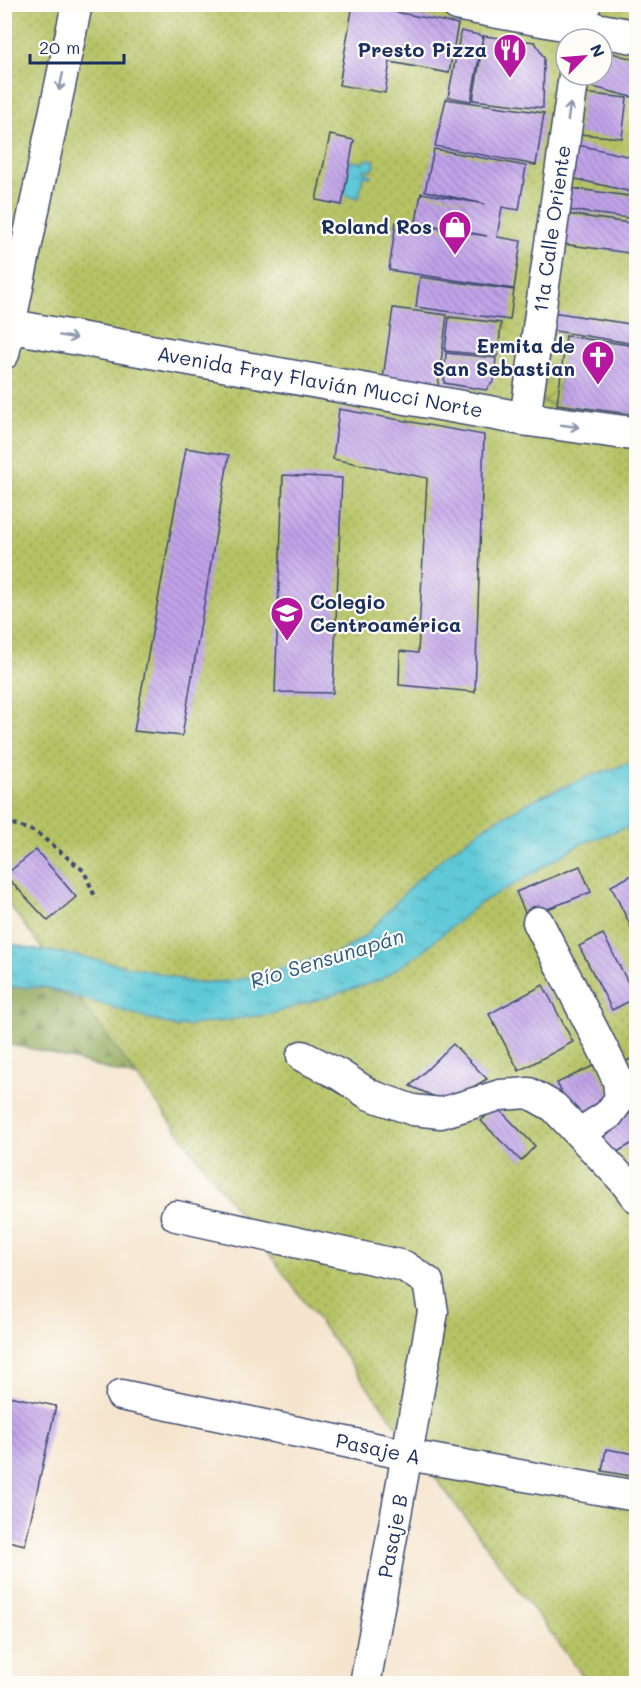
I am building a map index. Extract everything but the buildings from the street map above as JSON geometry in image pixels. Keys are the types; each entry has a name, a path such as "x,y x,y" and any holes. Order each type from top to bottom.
{"main road":[{"path":"458,4 583,24 636,37"},
{"name":"Avenida Fray Flavián Mucci Norte","path":"6,335 525,419 636,434"}],"street":[{"path":"6,335 77,4"},
{"name":"11a Calle Oriente","path":"525,419 572,87"},
{"path":"538,922 584,1009 618,1081 620,1100 608,1115 580,1133"},
{"path":"302,1056 340,1074 370,1095 413,1110 441,1113 500,1095 529,1093 554,1107 636,1197"},
{"name":"Pasaje B","path":"176,1216 404,1266 428,1282 433,1312 365,1683"},
{"name":"Pasaje A","path":"122,1395 408,1455 636,1496"}],"path":[{"path":"4,821 36,832 84,871 96,899"}],"green space":[{"path":"5,5 636,5 636,1683 588,1683 5,899"},
{"path":"549,334 566,336 557,404 540,402"},
{"path":"4,987 45,987 174,1038 149,1081 38,1050 5,1044"}],"water":[{"path":"367,159 374,160 375,166 371,170 364,169 364,172 371,174 371,177 363,176 359,198 344,195 350,161 364,163"},
{"name":"Río Sensunapán","path":"636,761 636,824 580,844 480,903 420,953 380,980 271,1014 177,1027 45,987 5,987 5,942 150,971 195,983 233,981 342,951 365,936 415,882 445,856 486,826 539,797"}],"place":[{"name":"Presto Pizza","path":"510,79"},
{"name":"Roland Ros","path":"455,256"},
{"name":"Ermita de San Sebastian","path":"598,386"},
{"name":"Colegio Centroamérica","path":"287,642"}]}
